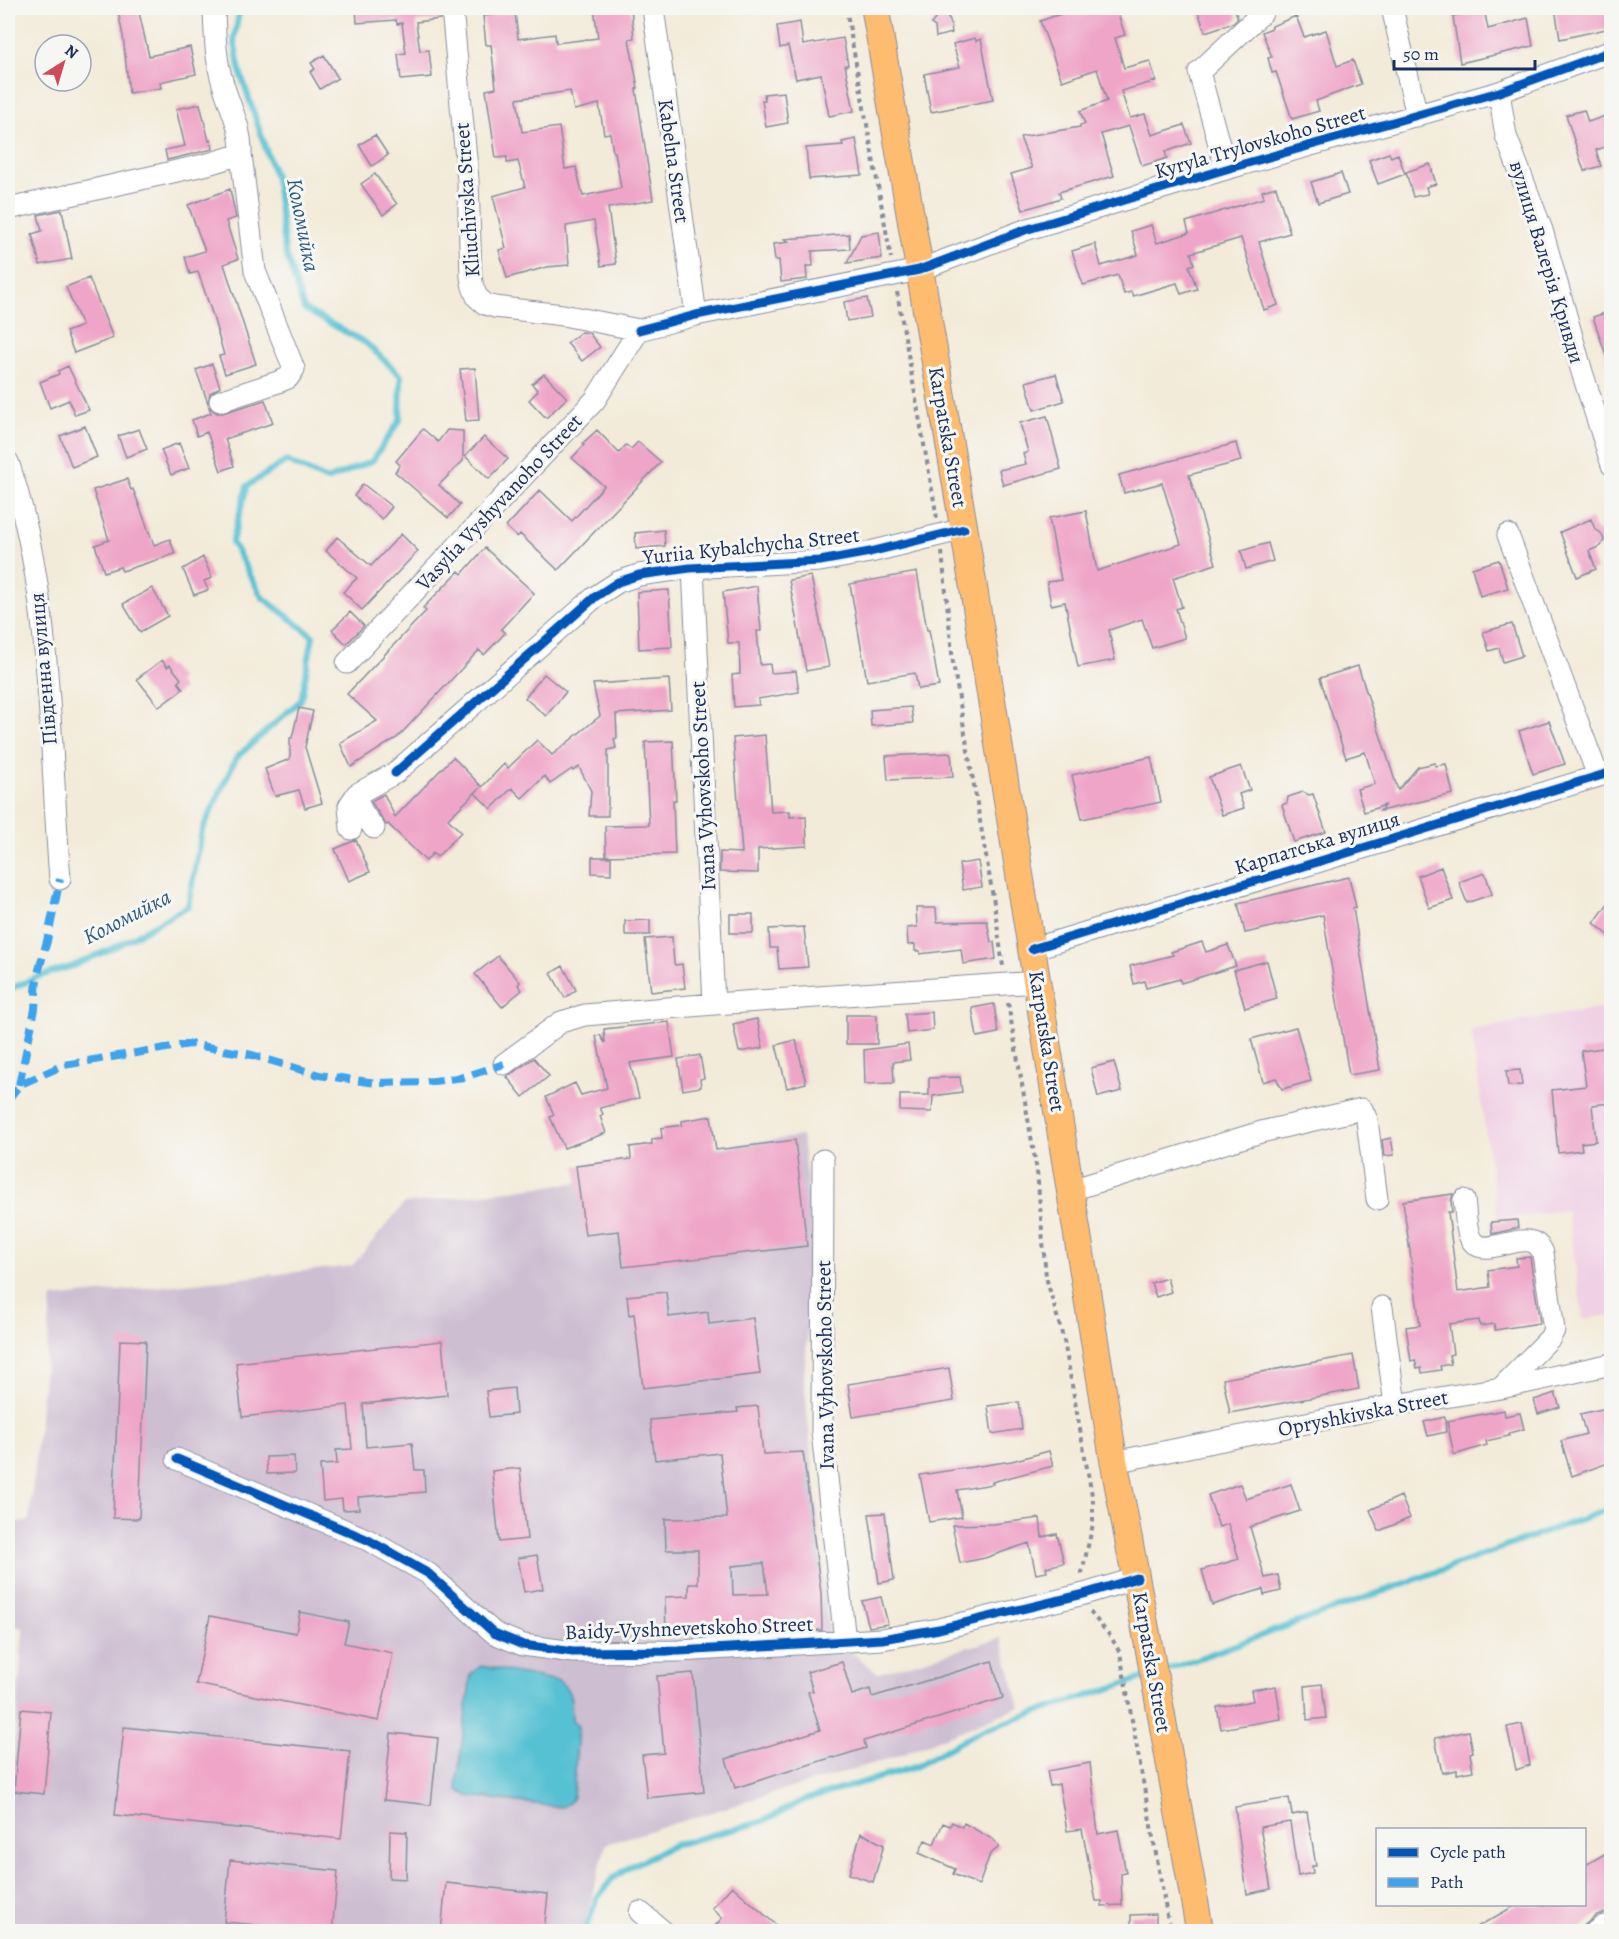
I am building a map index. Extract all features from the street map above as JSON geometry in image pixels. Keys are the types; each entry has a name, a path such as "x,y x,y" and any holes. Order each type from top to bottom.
{"main road":[{"name":"Karpatska Street","path":"874,8 907,272 952,532 1032,949 1114,1462 1200,1932"}],"street":[{"path":"214,8 218,65 239,124 242,140 241,154 255,271 294,369 288,378 220,401"},
{"name":"Kliuchivska Street","path":"452,8 468,180 471,276 475,292 485,304 495,308 563,315 639,330"},
{"name":"Kabelna Street","path":"653,8 696,315"},
{"path":"1226,169 1199,72 1262,13 1261,8"},
{"path":"1392,8 1417,116"},
{"name":"Kyryla Trylovskoho Street","path":"639,330 696,315 907,272 1026,230 1226,169 1498,92 1611,51"},
{"name":"вулиця Валерія Кривди","path":"1498,92 1506,136 1542,230 1611,465"},
{"path":"8,209 208,164 241,154"},
{"name":"Vasylia Vyshyvanoho Street","path":"347,663 595,400 639,330"},
{"name":"Південна вулиця","path":"8,462 30,550 44,631 60,879"},
{"name":"Yuriia Kybalchycha Street","path":"357,794 396,773 609,587 628,578 693,568 820,561 870,552 952,532"},
{"path":"1032,949 1606,773 1508,535"},
{"name":"Ivana Vyhovskoho Street","path":"693,568 714,1004"},
{"path":"357,794 357,802 361,810 374,828"},
{"path":"351,829 349,806 357,794"},
{"path":"504,1064 561,1022 585,1015 1037,982"},
{"path":"1071,1190 1261,1132 1362,1109 1367,1120 1377,1199"},
{"name":"Ivana Vyhovskoho Street","path":"823,1160 822,1432 845,1641"},
{"path":"1464,1200 1472,1242 1485,1247 1526,1241 1534,1242 1540,1246 1543,1253 1554,1330 1550,1338 1501,1388"},
{"path":"1382,1307 1395,1405"},
{"name":"Opryshkivska Street","path":"1114,1462 1395,1405 1501,1388 1611,1364"},
{"name":"Baidy-Vyshnevetskoho Street","path":"177,1459 368,1540 429,1574 494,1633 523,1645 573,1653 679,1651 882,1639 939,1629 1084,1594 1137,1578"},
{"path":"640,1912 664,1932"}],"path":[{"path":"846,8 907,272 952,532 953,663 1037,1171 1046,1277 1064,1341 1093,1501 1093,1524 1081,1579 1087,1610 1111,1637 1120,1653 1170,1932"}],"shaded area":[{"path":"1611,1006 1611,1315 1583,1319 1567,1210 1498,1219 1471,1030"},
{"path":"802,1136 814,1248 804,1379 829,1635 878,1673 1001,1638 1020,1707 901,1755 606,1844 583,1931 8,1932 8,1758 14,1758 23,1628 8,1626 8,1522 29,1522 52,1298 352,1266 404,1204 627,1176 632,1160"}],"water":[{"path":"481,1666 559,1681 564,1685 571,1698 572,1720 578,1726 573,1797 569,1803 562,1807 468,1796 458,1790 471,1674"}],"building":[{"path":"138,8 149,56 190,47 196,74 160,82 161,88 129,93 118,11"},
{"path":"356,8 440,8 440,19 416,22 420,51 429,50 432,77 401,80 398,54 406,53 402,23 397,24 396,20 357,23"},
{"path":"594,8 631,8 634,38 629,39 653,200 608,208 616,264 601,266 594,221 566,226 569,265 547,267 507,278 499,250 506,248 493,196 525,187 518,161 507,163 507,157 496,158 486,90 496,88 491,45 486,45 483,16 515,12 518,39 555,34 556,43 598,38","holes":["570,91 574,110 599,104 604,134 610,133 613,152 615,152 621,188 583,196 576,167 565,169 559,127 522,132 517,99"]},
{"path":"1078,8 1116,8 1125,35 1115,38 1124,68 1150,61 1156,81 1121,91 1130,118 1145,114 1152,135 1184,125 1191,143 1165,152 1167,158 1142,166 1129,126 1101,134 1114,176 1059,192 1061,198 1023,210 1011,174 1032,168 1020,137 1080,127 1085,124 1080,111 1107,101 1097,69 1062,81 1040,21"},
{"path":"1197,8 1234,8 1238,18 1233,23 1205,32"},
{"path":"1555,8 1609,8 1611,28 1560,39"},
{"path":"943,9 950,20 952,33 936,37 935,27 931,24"},
{"path":"1484,9 1488,29 1528,18 1533,46 1460,63 1453,16"},
{"path":"1296,16 1304,37 1326,30 1337,66 1353,60 1361,84 1316,101 1319,111 1292,119 1276,72 1272,73 1268,58 1272,57 1262,32"},
{"path":"800,22 803,45 843,38 848,65 845,65 854,111 829,116 821,74 796,79 788,46 780,48 777,26"},
{"path":"975,38 976,41 981,39 993,100 931,112 924,74 960,67 953,44"},
{"path":"324,55 338,78 320,89 310,72 315,69 311,63"},
{"path":"784,92 788,123 766,127 762,100 765,100 764,94"},
{"path":"200,104 213,149 167,160 165,150 185,146 176,109"},
{"path":"1584,110 1588,122 1611,114 1611,145 1596,150 1601,166 1584,171 1566,115"},
{"path":"375,135 388,155 372,166 359,145"},
{"path":"856,139 862,175 809,179 806,148 843,145 842,142"},
{"path":"1389,153 1391,157 1398,154 1405,174 1378,184 1369,160"},
{"path":"1430,164 1436,184 1426,187 1428,194 1413,197 1406,172"},
{"path":"1341,173 1348,194 1318,203 1311,182"},
{"path":"375,174 397,204 383,215 361,184"},
{"path":"1276,187 1290,233 1259,242 1278,305 1264,310 1241,238 1191,253 1194,264 1189,266 1197,289 1181,294 1177,283 1133,296 1131,292 1124,294 1118,275 1083,285 1072,251 1095,244 1101,266 1138,255 1131,231 1151,225 1157,243 1189,233 1186,222 1264,198 1262,191"},
{"path":"230,189 236,218 226,221 238,259 224,264 256,364 225,374 219,356 224,355 198,272 190,274 185,257 205,251 188,205"},
{"path":"62,210 72,259 40,265 32,234 42,231 38,215"},
{"path":"879,232 882,258 847,263 861,235"},
{"path":"849,234 850,249 812,251 813,266 806,266 807,279 781,282 779,260 775,260 773,244 790,242 784,239"},
{"path":"89,278 113,338 74,353 66,332 82,326 66,287"},
{"path":"867,298 871,317 847,321 844,302"},
{"path":"1611,311 1611,363 1609,364 1593,317"},
{"path":"581,332 589,333 600,347 582,361 567,343"},
{"path":"212,364 220,387 210,393 208,403 196,370"},
{"path":"68,366 89,410 75,415 69,400 50,408 40,382 59,374 58,371"},
{"path":"475,368 479,420 466,421 460,369"},
{"path":"544,374 567,398 546,418 529,400 538,391 532,384"},
{"path":"1056,374 1064,401 1034,410 1026,382"},
{"path":"265,400 273,423 225,439 234,466 221,471 207,432 197,436 192,420 211,413 209,407 217,413 223,413"},
{"path":"1047,416 1061,469 1003,485 999,470 1026,464 1023,454 1028,452 1020,423"},
{"path":"85,426 97,457 72,467 60,436"},
{"path":"139,429 147,449 126,457 118,436"},
{"path":"423,429 438,442 447,430 463,431 463,461 439,485 460,505 448,518 395,472 400,465 396,461"},
{"path":"597,430 619,453 626,445 631,449 638,442 661,462 558,570 520,534 517,537 506,527 540,490 572,521 604,486 572,458"},
{"path":"484,437 508,459 489,479 465,456"},
{"path":"179,443 189,468 171,475 161,450"},
{"path":"1236,443 1241,461 1189,475 1216,564 1173,578 1182,607 1176,609 1185,638 1152,648 1142,619 1109,630 1115,660 1078,667 1065,602 1051,605 1047,582 1061,580 1049,518 1086,511 1097,571 1181,544 1162,483 1124,493 1119,475"},
{"path":"127,479 154,545 170,539 175,554 122,571 120,567 104,572 95,545 109,540 93,490"},
{"path":"363,484 392,507 382,519 354,496"},
{"path":"1591,519 1595,529 1601,533 1604,540 1601,546 1589,551 1596,569 1577,577 1560,532"},
{"path":"664,530 665,546 636,549 635,533"},
{"path":"401,534 418,551 362,610 343,592 357,578 326,551 337,537 371,566"},
{"path":"1268,543 1273,561 1246,569 1241,551"},
{"path":"485,548 534,593 501,629 505,633 484,655 479,650 398,737 351,767 340,743 377,721 347,694 426,611 423,608 459,571 462,574"},
{"path":"203,557 212,578 204,581 208,590 194,595 183,569"},
{"path":"1499,560 1508,588 1480,596 1472,568"},
{"path":"917,572 939,686 918,689 915,673 867,681 850,584"},
{"path":"811,576 829,667 806,671 789,580"},
{"path":"757,586 761,631 757,631 760,665 770,664 771,673 796,671 799,692 758,699 759,705 734,707 732,675 740,674 739,643 728,643 723,592"},
{"path":"152,588 168,616 140,632 123,604"},
{"path":"669,590 672,647 639,649 637,592"},
{"path":"350,612 364,626 346,644 332,630"},
{"path":"1512,624 1522,656 1503,662 1499,648 1489,651 1483,632"},
{"path":"162,660 167,667 170,665 181,679 178,682 183,689 159,707 137,679"},
{"path":"1358,666 1398,790 1418,767 1435,763 1436,766 1446,764 1453,794 1380,811 1385,805 1364,812 1357,789 1375,784 1365,752 1346,758 1320,678"},
{"path":"544,674 566,692 546,716 525,698"},
{"path":"669,679 671,710 616,714 617,738 614,739 616,748 608,750 608,816 589,816 591,791 579,767 573,771 572,769 550,784 545,776 522,798 512,788 491,809 475,793 480,788 448,819 461,832 437,857 433,853 426,861 388,824 386,825 371,801 384,794 395,817 453,757 482,787 504,764 508,768 537,740 552,755 600,716 593,684"},
{"path":"911,707 913,723 871,726 870,710"},
{"path":"299,708 313,711 305,747 322,803 305,808 299,790 275,796 265,769 290,759 290,738 292,738"},
{"path":"1549,721 1565,764 1533,774 1519,731"},
{"path":"765,735 771,812 790,811 790,817 806,816 807,846 758,849 758,873 720,872 720,852 742,853 733,738"},
{"path":"673,741 676,800 673,800 675,854 606,856 605,826 649,825 645,742"},
{"path":"951,753 953,777 888,780 886,756"},
{"path":"1151,757 1161,802 1082,819 1072,775"},
{"path":"1241,766 1250,790 1239,794 1244,808 1222,815 1209,777"},
{"path":"1303,792 1313,794 1326,832 1294,842 1282,805 1287,803 1288,797"},
{"path":"356,840 370,872 349,881 335,849"},
{"path":"592,857 611,857 611,874 592,873"},
{"path":"978,861 982,887 963,890 959,864"},
{"path":"1441,867 1453,900 1429,908 1418,876"},
{"path":"1485,873 1492,894 1467,903 1459,882"},
{"path":"1349,877 1356,907 1353,908 1380,1070 1349,1075 1323,915 1245,933 1238,903"},
{"path":"1611,899 1611,937 1594,923"},
{"path":"916,908 936,908 937,922 987,921 991,942 994,942 996,959 963,964 961,949 920,954 920,951 915,951 915,944 908,945 907,928 917,927"},
{"path":"730,914 753,914 753,933 730,933"},
{"path":"650,920 650,935 625,935 625,921"},
{"path":"804,927 808,967 779,969 777,948 770,948 769,929"},
{"path":"672,937 674,963 675,965 682,964 685,988 651,992 645,939"},
{"path":"1202,942 1206,952 1228,945 1236,966 1181,983 1180,979 1146,988 1144,981 1134,984 1130,966 1173,955 1171,952"},
{"path":"498,956 520,982 518,985 522,990 502,1007 475,974"},
{"path":"1267,961 1277,999 1245,1008 1234,970"},
{"path":"563,966 576,990 565,998 551,973"},
{"path":"994,1004 998,1033 977,1037 972,1008"},
{"path":"932,1012 933,1030 907,1033 905,1014"},
{"path":"846,1015 877,1015 877,1044 846,1044"},
{"path":"757,1019 763,1048 739,1052 733,1024"},
{"path":"669,1022 674,1057 630,1063 639,1098 600,1108 603,1114 600,1116 606,1133 564,1148 550,1117 554,1115 546,1097 575,1083 581,1095 607,1088 596,1036 600,1035 605,1043 604,1029"},
{"path":"1296,1027 1311,1081 1282,1089 1276,1078 1263,1082 1251,1039"},
{"path":"796,1040 806,1083 787,1088 776,1045"},
{"path":"908,1044 910,1060 893,1062 894,1083 865,1084 864,1050"},
{"path":"1611,1047 1611,1103 1592,1105 1596,1141 1581,1143 1582,1150 1558,1153 1552,1090 1586,1086 1581,1051"},
{"path":"700,1055 704,1078 700,1079 701,1087 683,1090 678,1059"},
{"path":"534,1058 549,1076 523,1097 507,1077"},
{"path":"1114,1062 1122,1091 1098,1097 1091,1068"},
{"path":"1520,1070 1522,1085 1508,1086 1506,1071"},
{"path":"960,1077 962,1092 933,1096 932,1112 900,1111 900,1095 929,1095 929,1078"},
{"path":"711,1116 716,1150 795,1140 807,1246 623,1267 619,1231 585,1235 576,1166 631,1159 630,1147 652,1144 652,1139 662,1138 661,1128 682,1125 682,1121"},
{"path":"1391,1138 1394,1155 1384,1156 1382,1140"},
{"path":"1453,1194 1452,1212 1448,1212 1458,1292 1490,1287 1488,1270 1517,1266 1516,1258 1530,1257 1540,1323 1495,1330 1494,1324 1480,1326 1479,1320 1449,1324 1453,1354 1449,1355 1451,1364 1440,1366 1441,1370 1422,1373 1421,1368 1417,1369 1415,1360 1411,1361 1406,1327 1420,1325 1403,1201"},
{"path":"1517,1220 1518,1228 1492,1234 1491,1222"},
{"path":"1167,1278 1171,1292 1156,1297 1151,1283"},
{"path":"666,1292 669,1317 708,1312 709,1324 753,1318 760,1374 643,1388 634,1314 629,1315 627,1296"},
{"path":"120,1340 146,1341 139,1519 113,1518"},
{"path":"442,1341 447,1395 363,1404 366,1447 412,1443 415,1470 424,1470 425,1492 358,1497 359,1509 343,1510 342,1499 323,1501 320,1465 337,1464 336,1450 352,1449 348,1405 242,1417 236,1363"},
{"path":"1353,1355 1359,1389 1230,1413 1223,1379"},
{"path":"949,1368 954,1401 853,1417 848,1384"},
{"path":"514,1388 516,1414 489,1417 486,1391"},
{"path":"1555,1393 1560,1407 1538,1414 1534,1400"},
{"path":"1019,1402 1022,1429 992,1434 988,1406"},
{"path":"758,1406 763,1454 803,1452 821,1593 822,1630 666,1634 665,1597 689,1596 689,1584 698,1584 698,1550 666,1550 665,1519 727,1518 720,1453 655,1460 650,1420 738,1412 737,1408","holes":["764,1563 768,1594 733,1595 732,1566"]},
{"path":"1611,1407 1611,1462 1572,1476 1561,1441 1586,1434 1580,1414"},
{"path":"1504,1410 1505,1416 1520,1413 1524,1429 1509,1433 1509,1436 1486,1441 1487,1445 1454,1455 1447,1421"},
{"path":"1445,1417 1446,1432 1428,1436 1424,1422"},
{"path":"1049,1451 1053,1466 992,1482 993,1484 957,1490 962,1517 929,1522 920,1475 1012,1461"},
{"path":"294,1456 295,1473 267,1474 266,1457"},
{"path":"520,1468 527,1539 499,1542 492,1471"},
{"path":"1240,1484 1246,1499 1291,1484 1300,1511 1250,1527 1265,1578 1278,1575 1281,1591 1264,1595 1263,1589 1212,1605 1202,1570 1239,1559 1228,1524 1219,1527 1208,1495"},
{"path":"1401,1496 1410,1518 1379,1531 1370,1510"},
{"path":"885,1513 894,1580 879,1583 869,1514"},
{"path":"1040,1518 1042,1537 1057,1534 1064,1563 1046,1567 1047,1572 1036,1574 1029,1543 985,1558 960,1563 952,1525 993,1524"},
{"path":"537,1555 543,1589 524,1592 518,1558"},
{"path":"881,1597 888,1624 869,1627 862,1601"},
{"path":"300,1612 349,1622 344,1643 393,1653 379,1721 196,1684 210,1616 296,1633"},
{"path":"992,1661 1003,1698 864,1741 866,1748 735,1788 726,1759 820,1730 808,1692 813,1691 807,1672 842,1662 852,1695 870,1689 872,1697"},
{"path":"693,1673 704,1792 647,1798 642,1755 664,1753 657,1676"},
{"path":"1322,1684 1326,1718 1307,1720 1305,1686"},
{"path":"1276,1686 1281,1719 1221,1729 1217,1707 1253,1701 1251,1690"},
{"path":"21,1709 51,1712 44,1794 14,1791"},
{"path":"1522,1724 1530,1765 1516,1770 1507,1727"},
{"path":"124,1727 350,1751 341,1839 115,1815"},
{"path":"1469,1731 1473,1752 1470,1753 1473,1771 1457,1774 1457,1770 1442,1773 1435,1738"},
{"path":"391,1733 438,1738 431,1805 384,1800"},
{"path":"1090,1763 1098,1834 1118,1830 1126,1873 1121,1874 1122,1905 1102,1906 1102,1901 1096,1901 1082,1829 1067,1831 1059,1784 1050,1786 1047,1771"},
{"path":"1289,1798 1292,1815 1307,1812 1316,1866 1312,1866 1313,1873 1298,1876 1290,1822 1260,1827 1271,1889 1247,1894 1235,1807"},
{"path":"952,1822 962,1827 964,1823 994,1840 999,1847 990,1854 979,1885 953,1874 955,1869 919,1853 925,1840 934,1844 943,1823 950,1826"},
{"path":"390,1831 407,1832 406,1879 389,1878"},
{"path":"861,1833 884,1845 873,1882 849,1874"},
{"path":"1611,1850 1611,1911 1597,1915 1576,1932 1468,1932 1514,1906 1586,1906 1586,1865"},
{"path":"230,1860 338,1871 332,1932 224,1922"},
{"path":"446,1883 548,1894 544,1932 441,1932"},
{"path":"732,1886 784,1932 710,1932 722,1918 712,1908"},
{"path":"1156,1914 1156,1932 1131,1932 1131,1915"}],"waterway":[{"name":"Коломийка","path":"8,990 37,977 73,966 117,946 188,906 202,831 236,758 301,700 313,636 262,597 232,542 247,486 286,461 327,480 372,461 400,420 401,376 366,343 304,309 285,251 276,180 240,71 234,39 240,8"},
{"path":"1161,1672 1612,1508"},
{"path":"585,1932 596,1900 611,1880 631,1866 674,1845 761,1822 804,1800 915,1767 988,1728 1149,1676"}],"marked path":[{"path":"19,1085 35,1009 37,977 60,879"},
{"path":"8,1100 19,1085 64,1065 190,1044 252,1055 319,1075 376,1083 426,1082 464,1077 504,1064"}],"cycle path":[{"path":"639,330 696,315 919,270 1025,230 1226,169 1499,92 1612,51"},
{"path":"395,773 595,597 618,582 639,575 690,568 820,561 870,552 964,529"},
{"name":"Карпатська вулиця","path":"1032,949 1612,772"},
{"path":"177,1459 368,1540 429,1574 494,1633 523,1645 573,1652 679,1651 882,1639 939,1629 1084,1594 1137,1578"}]}
